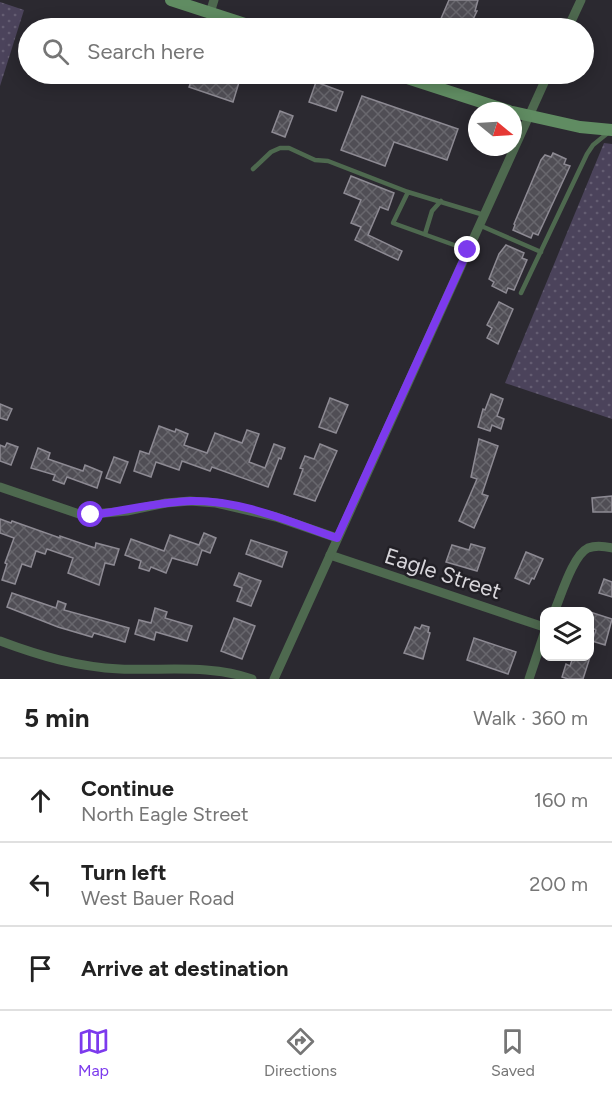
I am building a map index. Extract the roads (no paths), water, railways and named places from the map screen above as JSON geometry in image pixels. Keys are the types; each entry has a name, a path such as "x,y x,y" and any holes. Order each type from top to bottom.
{"main road":[{"path":"171,0 226,18"},
{"path":"426,84 481,102"},
{"path":"522,115 580,127 611,130"}],"street":[{"path":"210,13 214,0"},
{"path":"573,18 581,0"},
{"path":"274,679 544,84"},
{"path":"0,487 82,515 190,501 216,503 276,517 337,538"},
{"path":"556,607 579,556 597,546 612,548"},
{"name":"Eagle Street","path":"330,555 540,626"},
{"path":"0,641 40,656 72,664 117,669 216,670 252,679"},
{"path":"530,679 540,647"}],"lane":[{"path":"521,293 579,170 593,145 611,130"},
{"path":"253,169 271,152 290,148 315,160 328,161 408,192 484,215"},
{"path":"408,192 393,223 468,250"},
{"path":"424,234 432,211 441,201"},
{"path":"479,225 541,252"}]}
